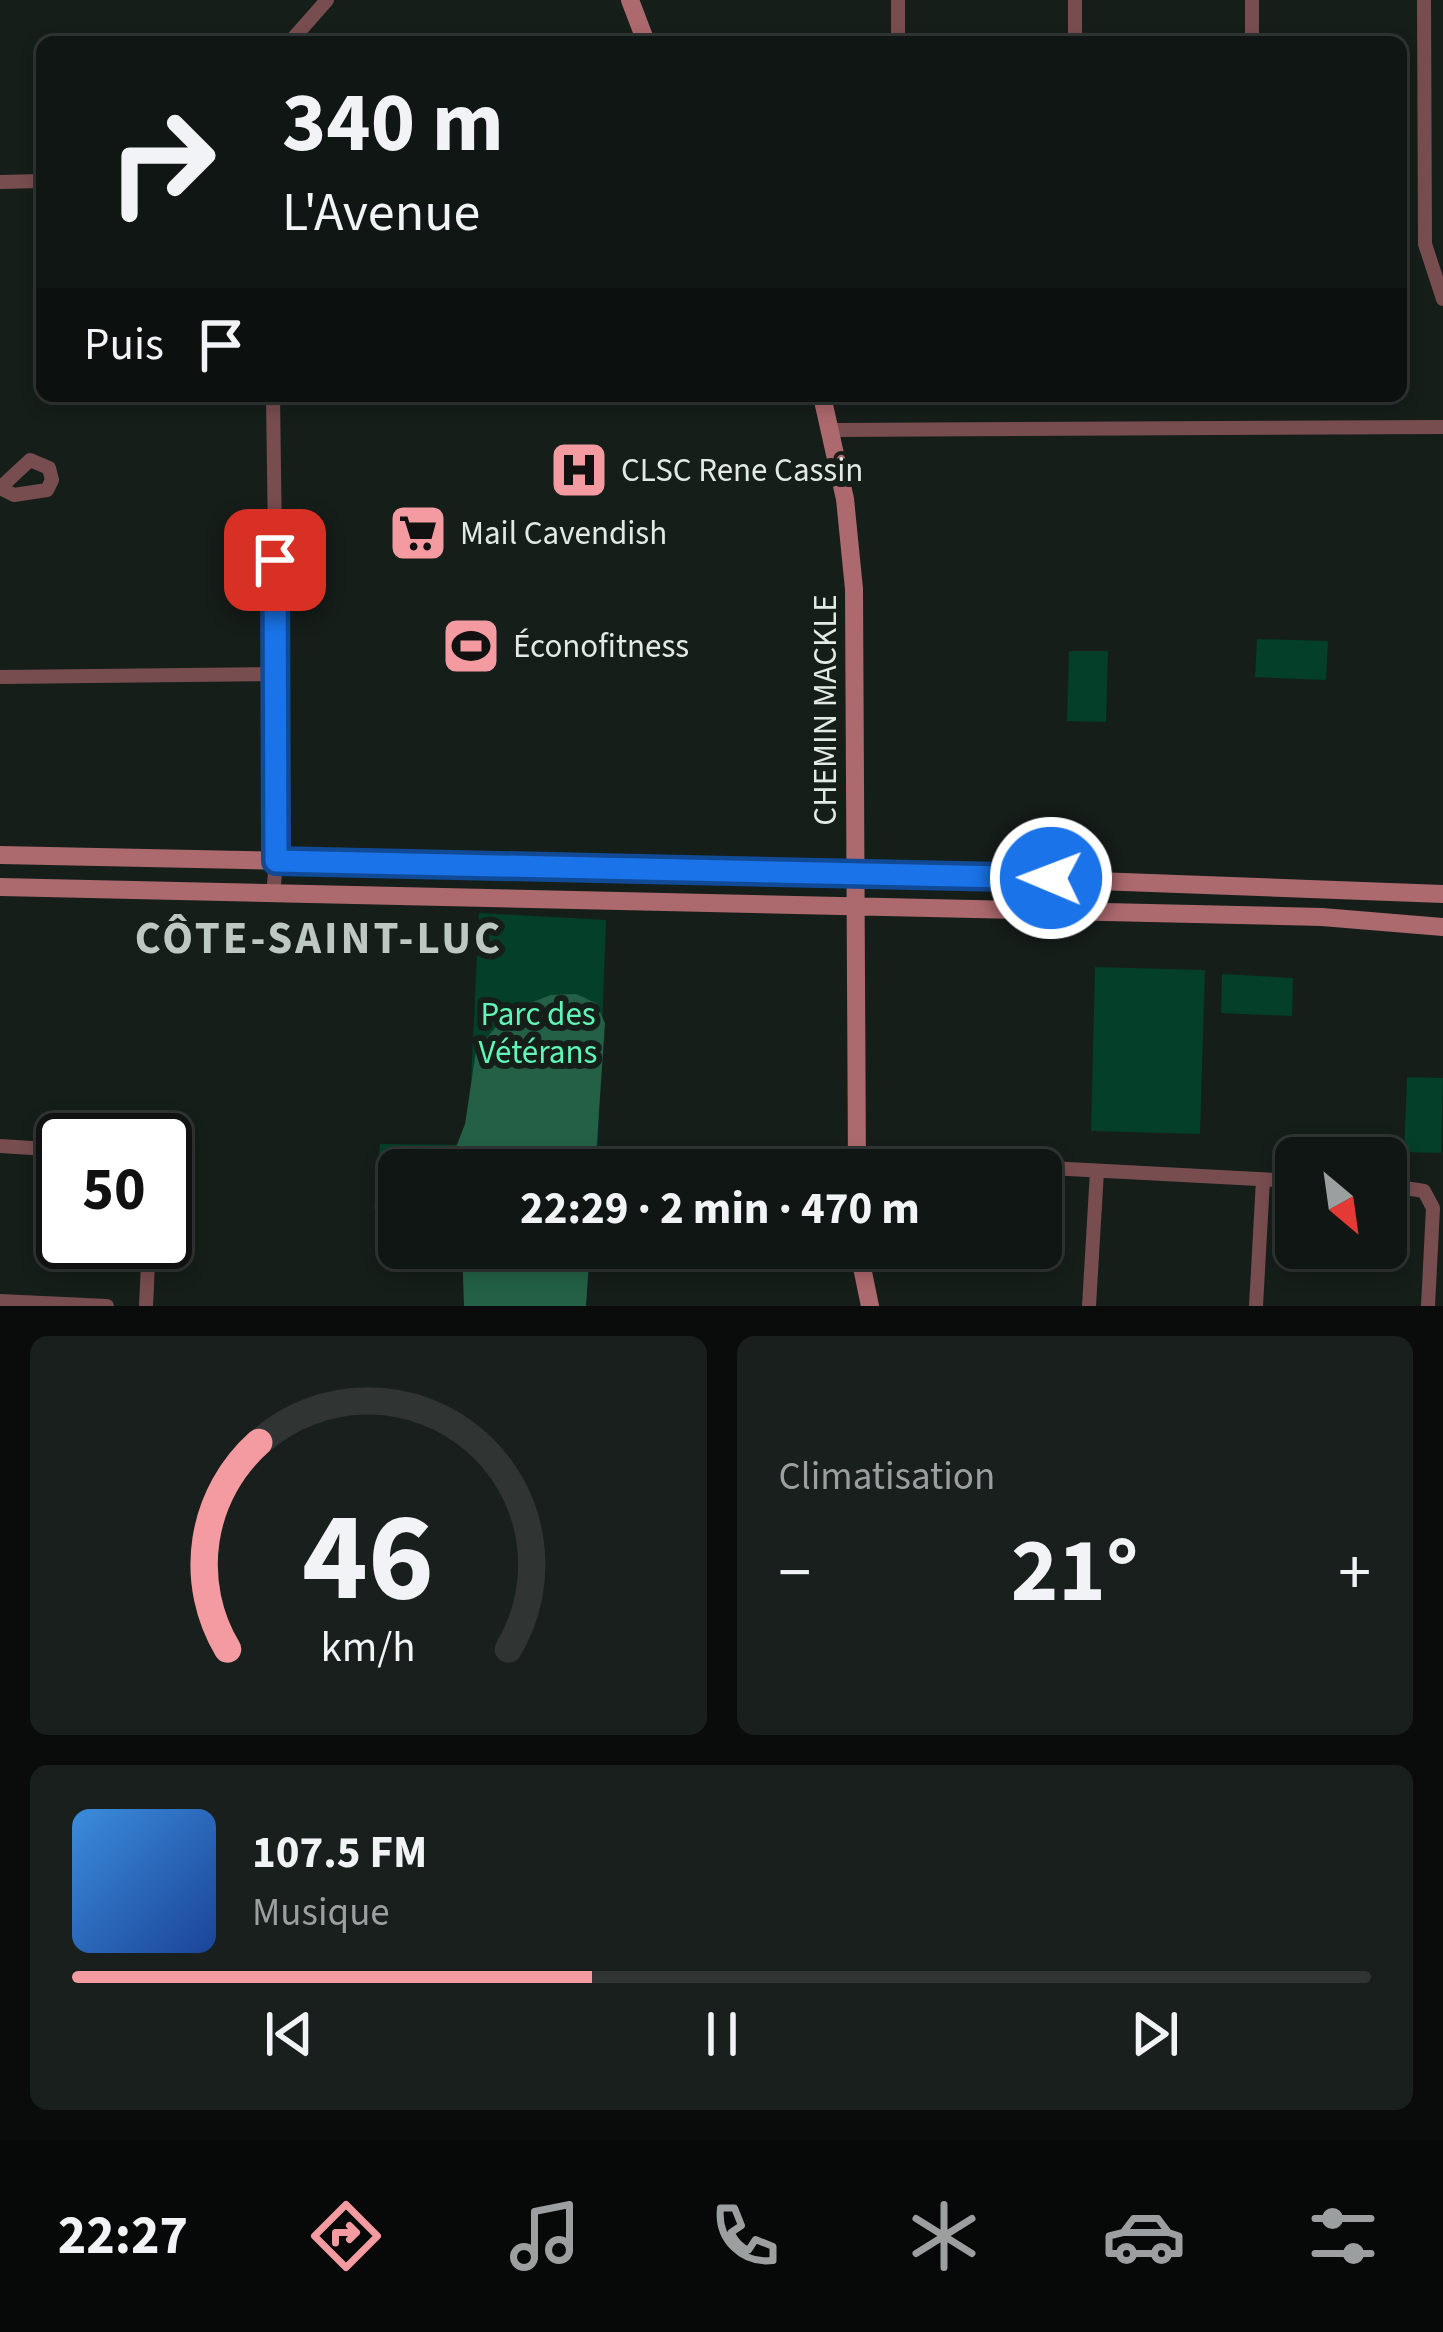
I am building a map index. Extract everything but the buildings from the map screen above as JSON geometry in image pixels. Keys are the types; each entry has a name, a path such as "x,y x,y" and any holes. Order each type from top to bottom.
{"main road":[{"path":"630,0 644,36"},
{"name":"CHEMIN MACKLE","path":"824,402 854,589 856,1149"},
{"path":"0,855 1320,885 1443,894"},
{"path":"0,887 1322,917 1443,927"},
{"path":"862,1269 870,1306"}],"street":[{"path":"295,36 327,0"},
{"path":"898,0 898,36"},
{"path":"1075,0 1076,36"},
{"path":"1252,0 1252,36"},
{"path":"1424,0 1425,244 1443,299"},
{"path":"0,182 36,181"},
{"path":"273,894 274,402"},
{"path":"831,430 1443,428"},
{"path":"0,677 277,674"},
{"path":"0,1146 36,1148"},
{"path":"1062,1170 1275,1180"},
{"path":"1089,1306 1096,1171"},
{"path":"1256,1306 1263,1180"},
{"path":"1407,1188 1424,1191 1433,1208 1428,1306"},
{"path":"146,1306 147,1269"},
{"path":"0,1301 106,1306"}],"green space":[{"path":"1257,639 1328,641 1326,680 1255,677"},
{"path":"1069,651 1108,651 1106,722 1067,721"},
{"name":"Parc des Vétérans","path":"479,913 606,920 598,1149 380,1149 380,1144 468,1145"},
{"path":"1095,967 1205,970 1200,1134 1091,1131"},
{"path":"1222,974 1293,978 1292,1016 1221,1013"},
{"path":"576,994 596,1003 605,1023 596,1149 455,1149 465,1124 476,1051 509,1011 551,995"},
{"path":"1407,1077 1443,1078 1441,1153 1407,1152"},
{"path":"463,1269 589,1269 586,1306 464,1306"}],"place":[{"name":"CLSC Rene Cassin","path":"579,470"},
{"name":"Mail Cavendish","path":"418,533"},
{"name":"Éconofitness","path":"471,646"}],"district":[{"name":"CÔTE-SAINT-LUC","path":"319,939"}],"route":[{"path":"275,560 276,861 1051,878"}]}
